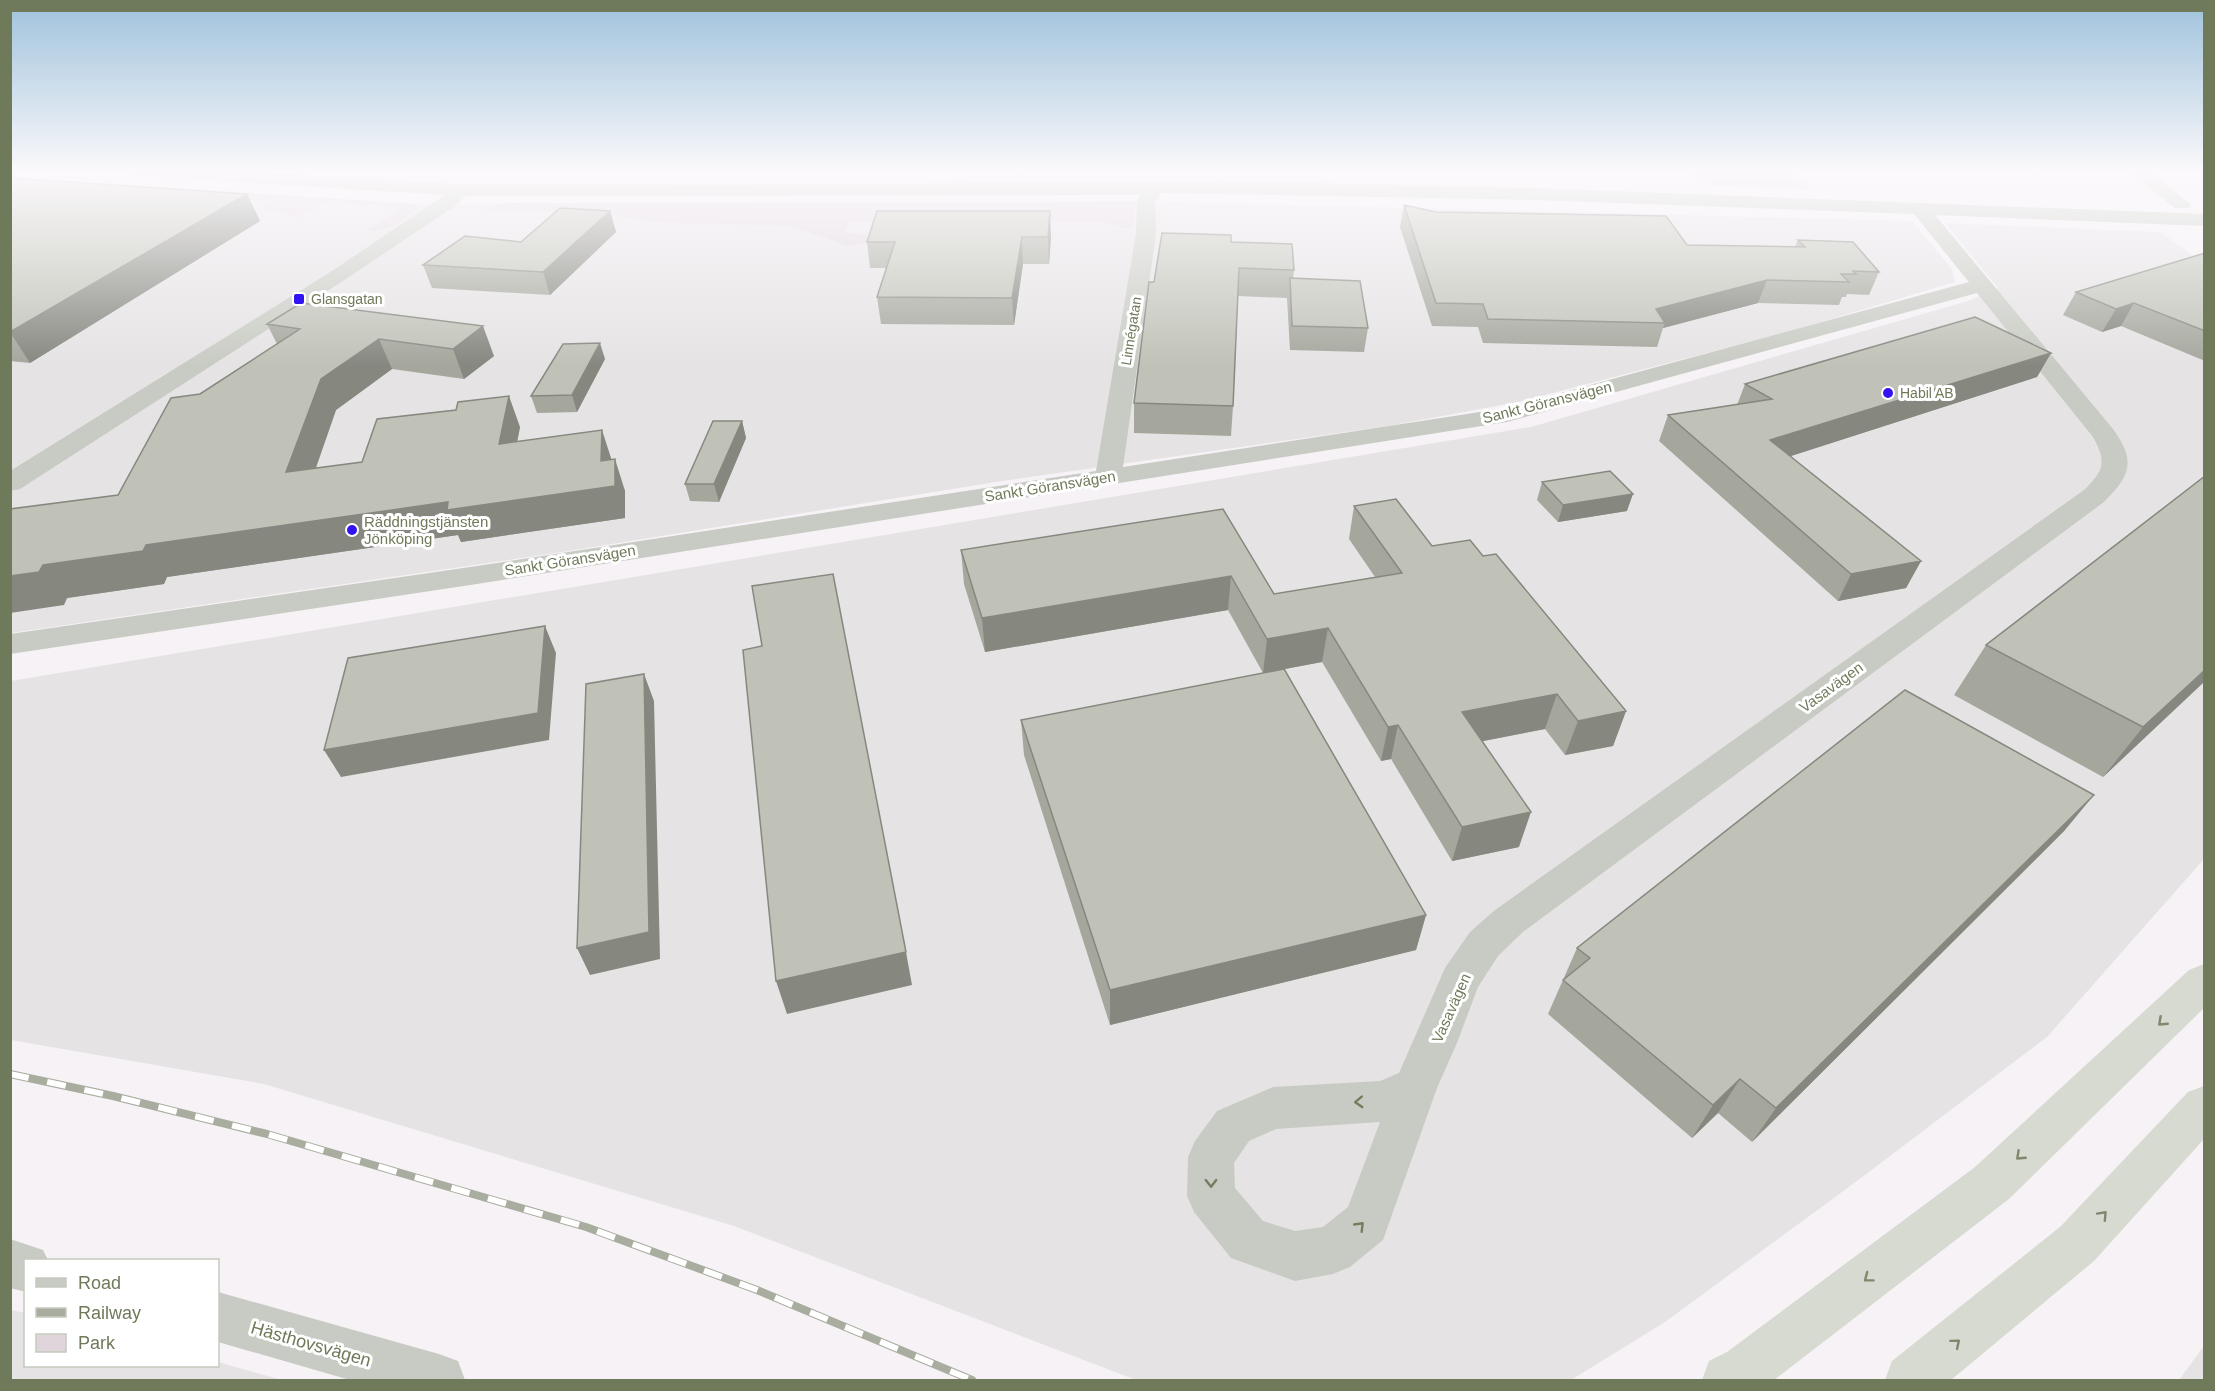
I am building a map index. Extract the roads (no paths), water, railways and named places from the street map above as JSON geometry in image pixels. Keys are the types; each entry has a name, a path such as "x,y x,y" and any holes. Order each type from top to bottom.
{"highway":[{"path":"1728,1380 1746,1370 1992,1184 2205,982"},
{"path":"1911,1380 2077,1244 2205,1107"}],"street":[{"path":"10,483 397,236"},
{"name":"Linnégatan","path":"1108,477 1146,236"},
{"path":"1941,236 1982,285"},
{"name":"Sankt Göransvägen","path":"10,644 1507,415 1982,285"},
{"name":"Vasavägen","path":"1415,1087 1381,1101 1273,1108 1233,1126 1210,1157 1211,1196 1248,1241 1295,1256 1333,1250 1366,1223 1415,1087 1436,1043 1460,980 1484,944 1509,921 2094,496 2111,480 2117,467 2115,450 1982,285"},
{"name":"Hästhovsvägen","path":"219,1317 439,1380"}],"railway":[{"path":"10,1074 113,1096 267,1134 586,1227 757,1290 972,1380"}],"place":[{"name":"Glansgatan","path":"299,299"},
{"name":"Habil AB","path":"1888,393"},
{"name":"Räddningstjänsten Jönköping","path":"352,530"}]}
